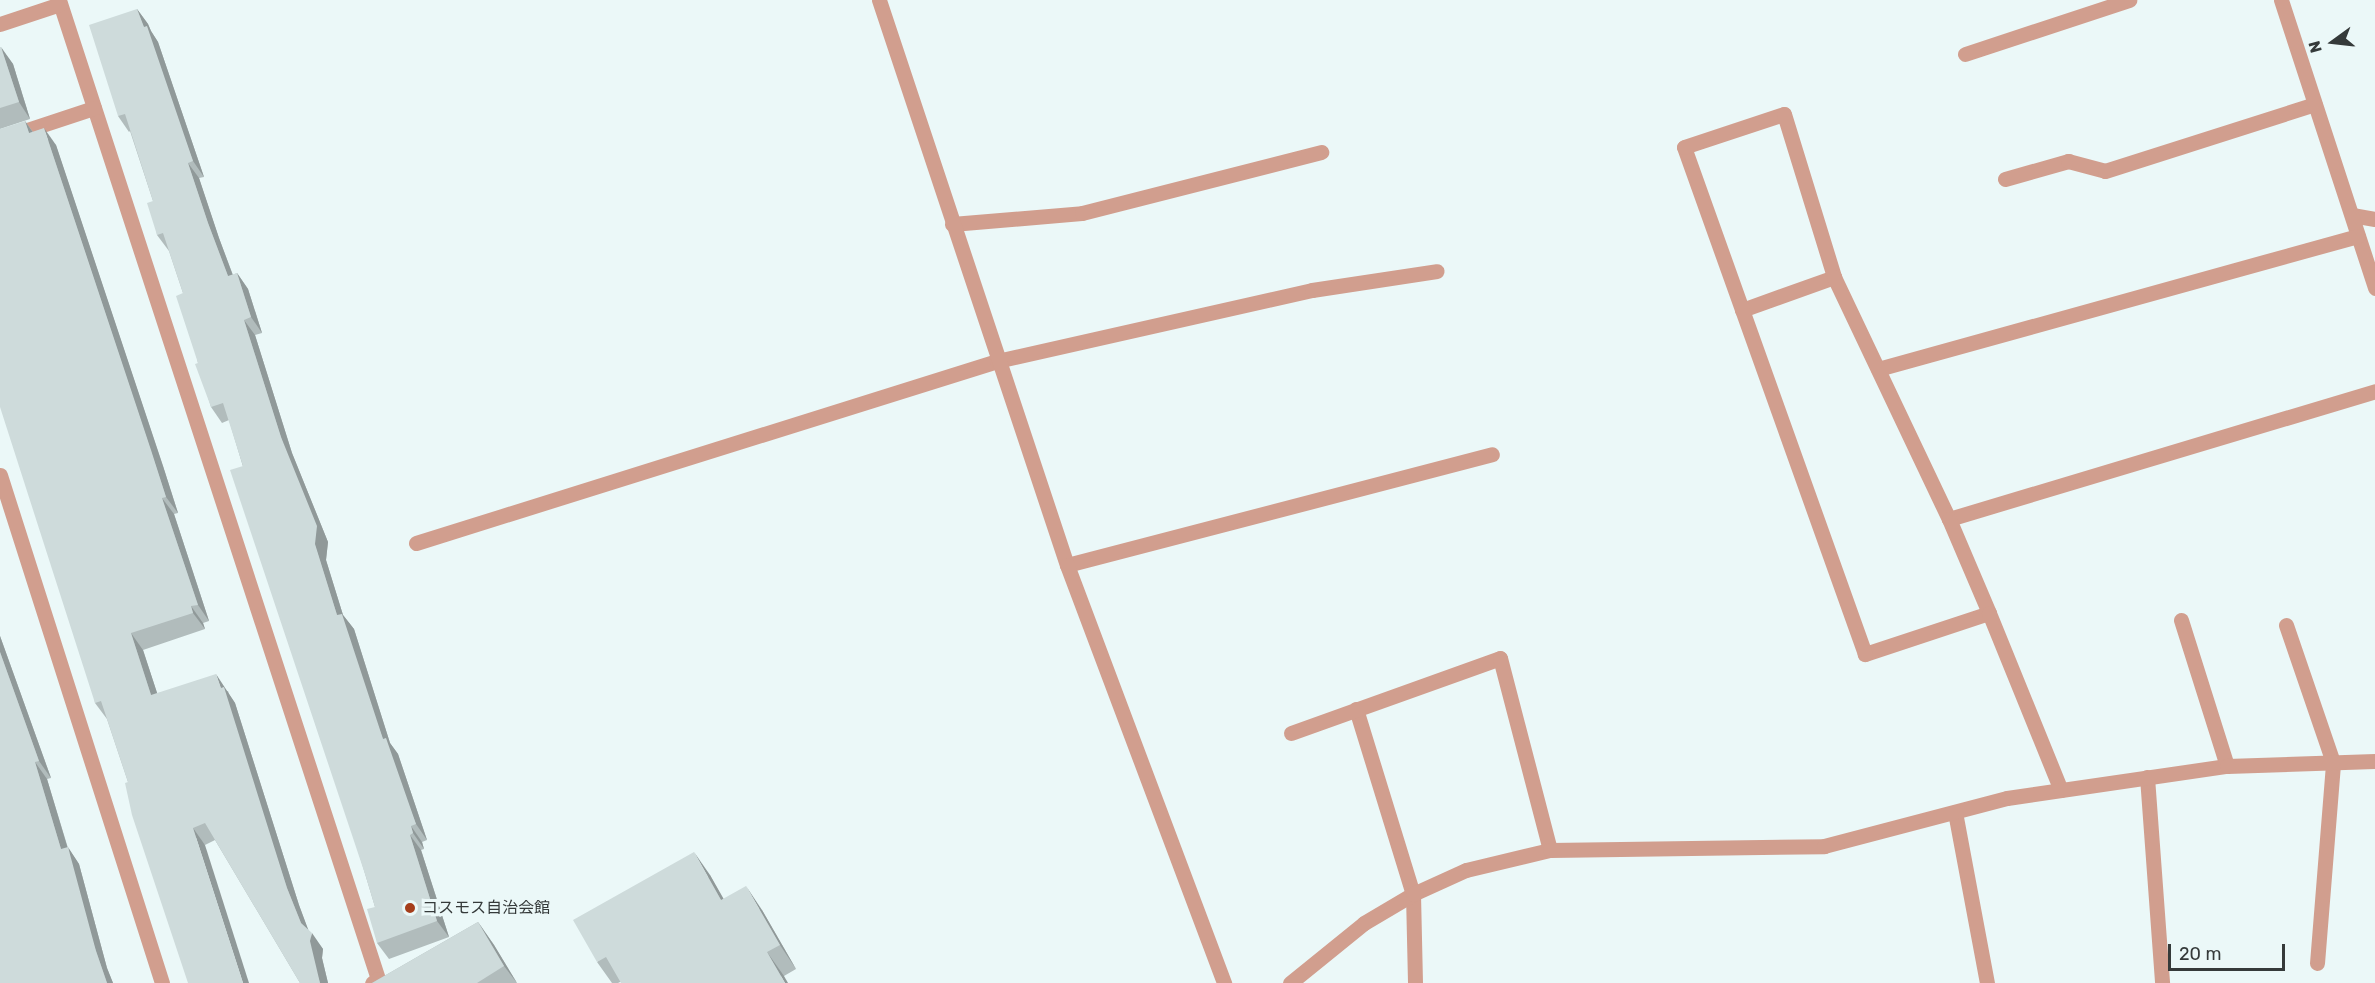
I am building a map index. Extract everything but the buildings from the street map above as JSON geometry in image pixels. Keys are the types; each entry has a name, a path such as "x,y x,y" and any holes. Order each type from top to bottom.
{"street":[{"path":"879,0 1066,565 1224,983"},
{"path":"1965,54 2129,0"},
{"path":"2281,0 2375,288"},
{"path":"0,24 59,2 378,979 372,983"},
{"path":"2005,179 2068,161 2105,171 2315,104"},
{"path":"0,139 94,108"},
{"path":"1989,613 1865,654 1684,147 1784,114 1834,277 1949,519 1989,613 2061,790"},
{"path":"952,224 1082,213 1321,152"},
{"path":"2352,215 2375,219"},
{"path":"1878,369 2358,236"},
{"path":"416,543 997,361 1312,290 1437,271"},
{"path":"1742,310 1834,277"},
{"path":"1949,519 2375,391"},
{"path":"1066,565 1492,454"},
{"path":"0,475 162,983"},
{"path":"2181,620 2227,766"},
{"path":"2286,625 2333,762 2317,963"},
{"path":"1291,733 1500,658 1550,850"},
{"path":"1356,709 1413,894 1415,983"},
{"path":"1290,983 1364,922 1413,894 1466,870 1550,850 1824,846 1955,812 2061,790 2227,766 2375,761"},
{"path":"2147,777 2162,983"},
{"path":"1955,812 1987,983"}],"place":[{"name":"コスモス自治会館","path":"410,908"}]}
